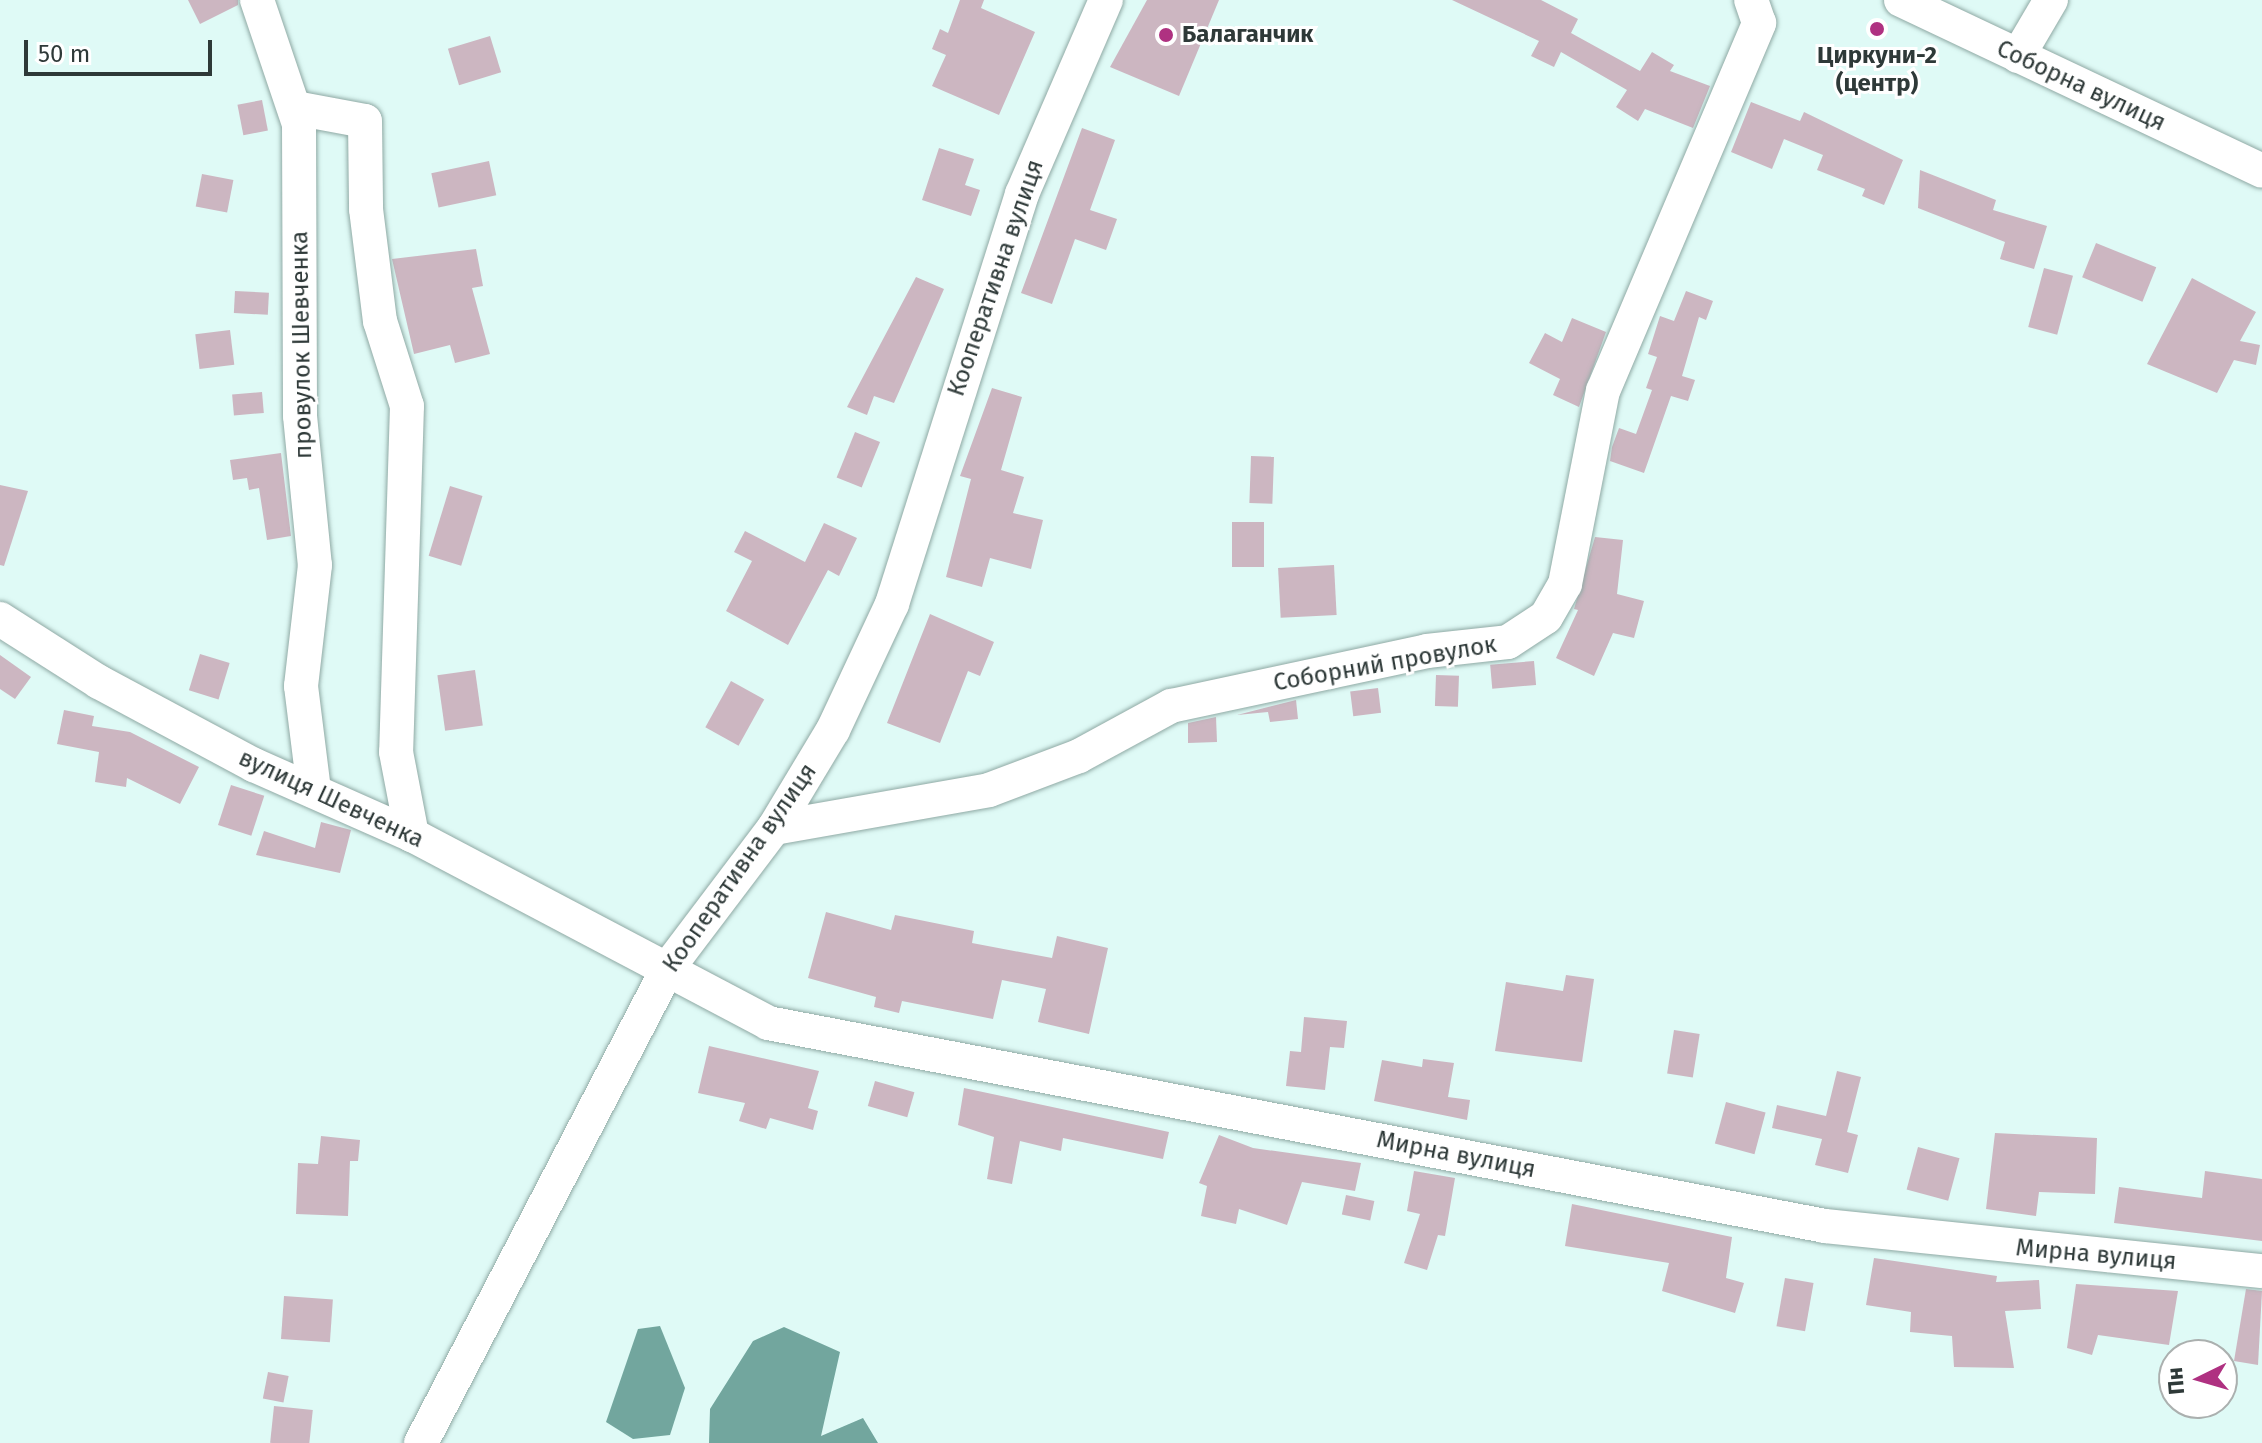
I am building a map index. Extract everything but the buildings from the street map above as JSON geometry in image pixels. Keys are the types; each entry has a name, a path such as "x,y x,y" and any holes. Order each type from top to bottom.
{"street":[{"name":"провулок Шевченка","path":"257,0 295,108 300,416 315,565 301,686 314,791"},
{"name":"Кооперативна вулиця","path":"421,1443 668,968 774,828 833,730 892,604 1022,194 1106,0"},
{"name":"Соборний провулок","path":"774,828 989,790 1079,756 1171,706 1427,651 1508,642 1546,617 1565,584 1603,391 1759,23 1751,0"},
{"path":"2018,56 2051,0"},
{"name":"Соборна вулиця","path":"1918,4 2018,56 2262,171"},
{"path":"295,108 365,121 366,209 380,321 407,406 396,752 412,835"},
{"name":"вулиця Шевченка","path":"0,619 99,682 314,791 412,835 668,968"},
{"name":"Мирна вулиця","path":"668,968 768,1023 1811,1224 1940,1242 2262,1271"}],"shaded area":[{"path":"660,1326 685,1388 670,1435 633,1439 606,1422 638,1329"},
{"path":"784,1327 840,1352 821,1436 863,1418 878,1443 709,1443 710,1409 753,1341"}],"place":[{"name":"Циркуни-2 (центр)","path":"1877,29"},
{"name":"Балаганчик","path":"1166,35"}]}
